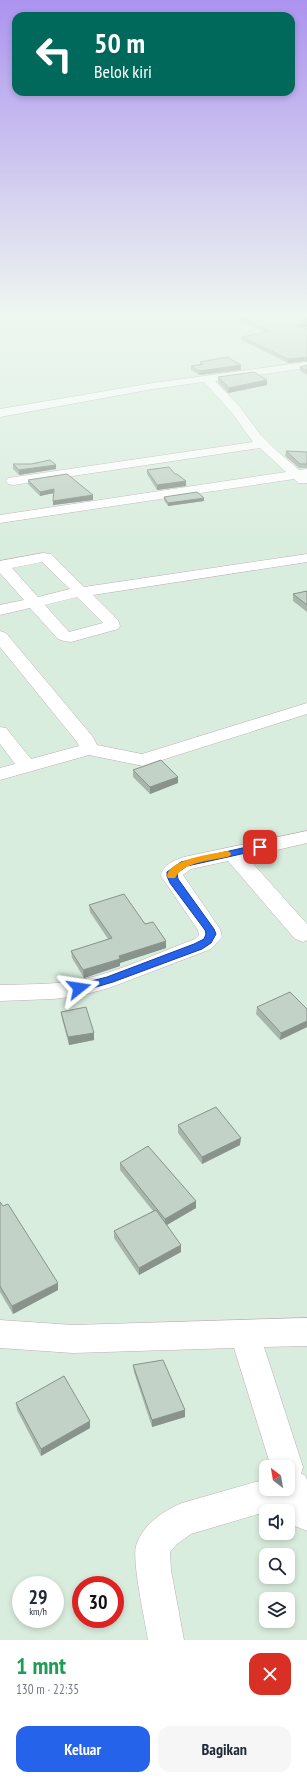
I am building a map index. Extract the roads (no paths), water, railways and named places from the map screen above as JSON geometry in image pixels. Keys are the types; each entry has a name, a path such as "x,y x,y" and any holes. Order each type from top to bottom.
{"street":[{"path":"0,413 133,390"},
{"path":"217,390 236,410 272,454 302,474 307,484"},
{"path":"13,481 263,444"},
{"path":"0,519 302,474"},
{"path":"46,557 112,623 112,626 71,637 64,636 1,566 46,557"},
{"path":"0,610 80,592 307,558"},
{"path":"0,636 7,653 86,740 89,749"},
{"path":"0,774 89,749 143,760 307,708"},
{"path":"0,732 26,766"},
{"path":"0,993 53,991 79,988 110,980 203,944 211,937 209,929 174,880 172,872 184,864 305,839"},
{"path":"232,853 303,934"},
{"path":"0,1334 73,1340 307,1332"},
{"path":"244,1333 284,1460"},
{"path":"166,1640 154,1570 154,1547 165,1532 182,1520 260,1496"}]}
